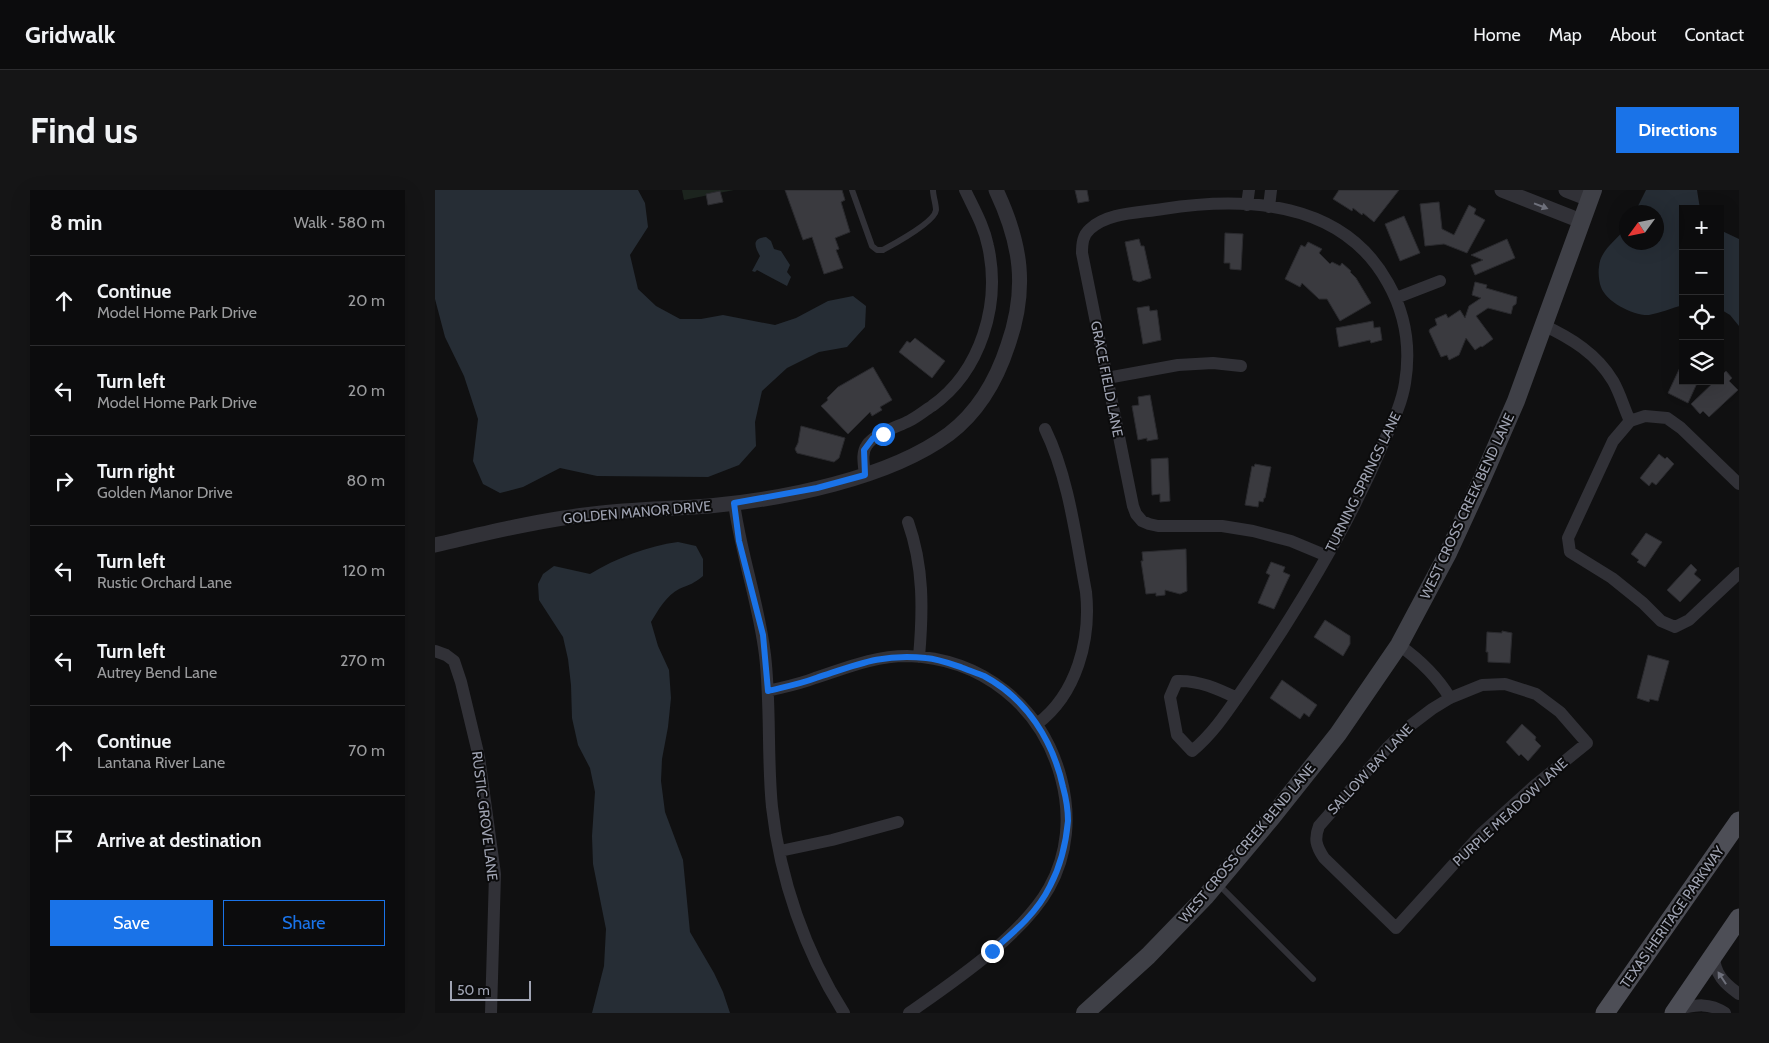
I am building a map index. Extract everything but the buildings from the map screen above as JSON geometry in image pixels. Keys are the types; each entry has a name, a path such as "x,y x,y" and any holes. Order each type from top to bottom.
{"main road":[{"name":"WEST CROSS CREEK BEND LANE","path":"1085,1013 1148,956 1217,883 1338,734 1399,645 1448,553 1482,479 1515,401 1591,195"},
{"name":"TEXAS HERITAGE PARKWAY","path":"1605,1013 1732,837 1739,821"},
{"path":"1676,1011 1739,918"}],"street":[{"path":"865,475 864,450 868,443 873,438 911,420 933,405 953,386 966,369 978,348 988,320 992,297 993,272 981,221 965,190"},
{"name":"GOLDEN MANOR DRIVE","path":"435,545 537,522 593,514 734,503 817,488 865,475 917,453 949,433 972,412 990,387 1002,364 1013,332 1019,304 1020,275 1016,242 1007,214 996,190"},
{"path":"1247,205 1249,190"},
{"path":"1269,207 1271,190"},
{"path":"1502,190 1581,221"},
{"path":"1566,190 1591,195"},
{"name":"TURNING SPRINGS LANE","path":"1085,234 1098,223 1113,217 1183,206 1221,204 1294,210 1312,216 1338,229 1357,244 1372,259 1396,298 1404,320 1408,341 1405,384 1399,407 1354,505 1327,556 1290,621 1237,698 1207,739 1192,751 1177,735 1170,697 1177,681 1191,680 1216,688 1237,698"},
{"name":"GRACE FIELD LANE","path":"1085,234 1082,253 1133,506 1142,521 1158,526 1221,526 1253,531 1291,541 1327,556"},
{"path":"1396,298 1439,280"},
{"path":"1543,325 1585,348 1613,381 1630,421"},
{"path":"1107,378 1178,365 1213,363 1241,366"},
{"path":"1739,484 1681,428 1667,418 1645,416 1630,421 1613,441 1568,538 1570,552 1612,578 1643,603 1661,621 1675,627 1689,620 1739,573"},
{"path":"1037,724 1047,717 1059,702 1076,671 1085,641 1088,610 1060,464 1045,429"},
{"path":"734,503 739,541 763,635 768,691 772,808 779,850 803,932 820,970 843,1013"},
{"path":"909,522 922,578 922,618 919,657"},
{"path":"1399,645 1418,659 1441,682 1450,698"},
{"name":"RUSTIC GROVE LANE","path":"441,653 453,661 461,682 479,757 495,874 491,1013"},
{"path":"768,691 797,684 866,661 885,658 919,657 950,663 984,676 1014,698 1045,736 1058,765 1068,820 1059,864 1050,887 1019,927 977,962 909,1013"},
{"name":"SALLOW BAY LANE","path":"1396,928 1324,858 1317,849 1315,837 1319,826 1326,816 1388,747 1411,725 1450,698 1482,685 1505,684 1536,694 1560,712 1587,742"},
{"name":"PURPLE MEADOW LANE","path":"1396,928 1481,834 1587,742"},
{"path":"779,850 832,840 898,822"},
{"path":"1714,955 1715,965 1720,978 1739,994"},
{"path":"1676,1011 1702,1004 1717,1008 1725,1013"}],"lane":[{"path":"852,190 872,246 877,250 883,250 922,226 934,215 936,210 933,190"},
{"path":"1217,883 1313,979"}],"shaded area":[{"path":"435,190 638,190 645,203 648,227 630,255 638,289 656,306 680,319 701,319 723,315 775,325 796,318 828,301 853,296 866,306 865,327 847,347 819,352 787,368 762,391 755,422 756,446 739,465 708,477 597,476 560,468 523,487 500,493 483,484 473,461 478,419 464,376 445,337 435,299"},
{"path":"682,190 734,190 684,200"},
{"path":"1646,190 1697,190 1699,205 1679,205 1679,306 1649,315 1629,311 1614,303 1604,293 1600,285 1600,261 1606,250 1619,236 1619,250 1664,250 1664,205 1638,205"},
{"path":"1724,232 1739,239 1739,326 1730,315 1724,311"},
{"path":"766,237 771,241 774,249 781,251 790,265 787,272 791,277 787,286 757,270 755,272 752,271 760,256 756,241"},
{"path":"678,542 696,546 703,559 703,576 671,595 651,622 658,646 669,670 671,698 662,759 661,781 665,812 683,860 690,932 714,973 730,1013 592,1013 604,966 606,929 593,864 592,836 595,792 590,768 578,745 572,718 571,685 563,637 539,600 538,584 543,574 554,566 590,574 611,563 655,546"}],"route":[{"path":"883,434 873,438 864,450 865,475 817,488 734,503 739,541 763,635 768,691 797,684 866,661 906,656 950,663 984,676 1001,687 1025,709 1045,736 1058,765 1066,801 1068,820 1066,835 1059,864 1050,887 1019,927 992,951"}]}
